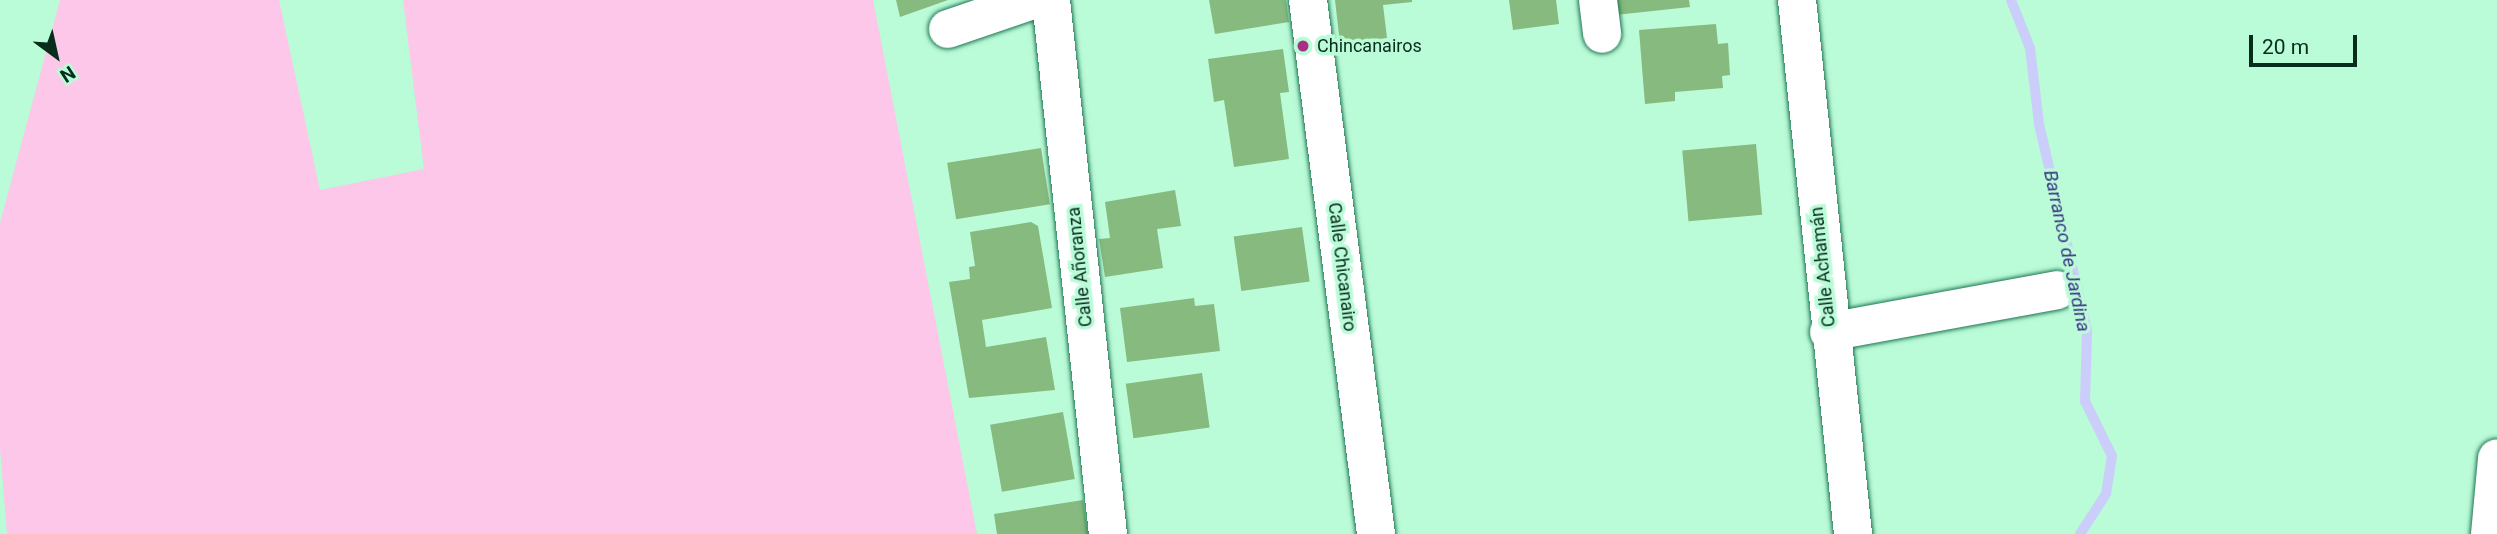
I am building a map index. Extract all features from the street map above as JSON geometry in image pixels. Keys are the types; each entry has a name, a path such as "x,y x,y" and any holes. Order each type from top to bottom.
{"street":[{"path":"948,29 1033,0"},
{"name":"Calle Añoranza","path":"1051,0 1108,534"},
{"name":"Calle Chicanairo","path":"1308,0 1376,534"},
{"name":"Calle Achamán","path":"1797,0 1829,332 1853,534"},
{"path":"1829,332 2057,290"},
{"path":"2490,534 2497,458"}],"shaded area":[{"path":"60,0 279,0 320,190 424,169 403,0 873,0 977,534 7,534 0,449 0,223"}],"building":[{"path":"896,0 948,0 900,17"},
{"path":"1209,0 1286,0 1289,22 1215,34"},
{"path":"1335,0 1412,2 1383,5 1387,38 1340,44"},
{"path":"1509,0 1556,0 1559,24 1513,30"},
{"path":"1614,0 1689,0 1690,7 1615,15"},
{"path":"1716,24 1718,44 1728,43 1730,75 1722,76 1723,88 1675,92 1675,101 1645,104 1639,30"},
{"path":"1283,49 1289,92 1280,93 1289,159 1234,167 1224,100 1214,102 1208,59"},
{"path":"1756,144 1762,215 1688,221 1682,150"},
{"path":"1041,148 1050,204 956,219 947,163"},
{"path":"1175,190 1181,226 1157,229 1163,268 1105,277 1099,239 1110,238 1105,202"},
{"path":"1031,222 1038,226 1052,308 982,320 986,347 1046,337 1055,390 969,398 949,282 970,279 969,267 975,266 970,232"},
{"path":"1302,227 1310,281 1241,291 1234,237"},
{"path":"1194,298 1195,306 1214,304 1220,351 1127,362 1120,308"},
{"path":"1202,373 1210,427 1133,438 1126,384"},
{"path":"1063,412 1075,479 1002,492 990,425"},
{"path":"1083,500 1088,534 997,534 994,514"}],"waterway":[{"name":"Barranco de Jardina","path":"2011,0 2030,48 2039,124 2087,330 2085,401 2112,456 2106,494 2080,534"}],"place":[{"name":"Chincanairos","path":"1303,46"}]}
